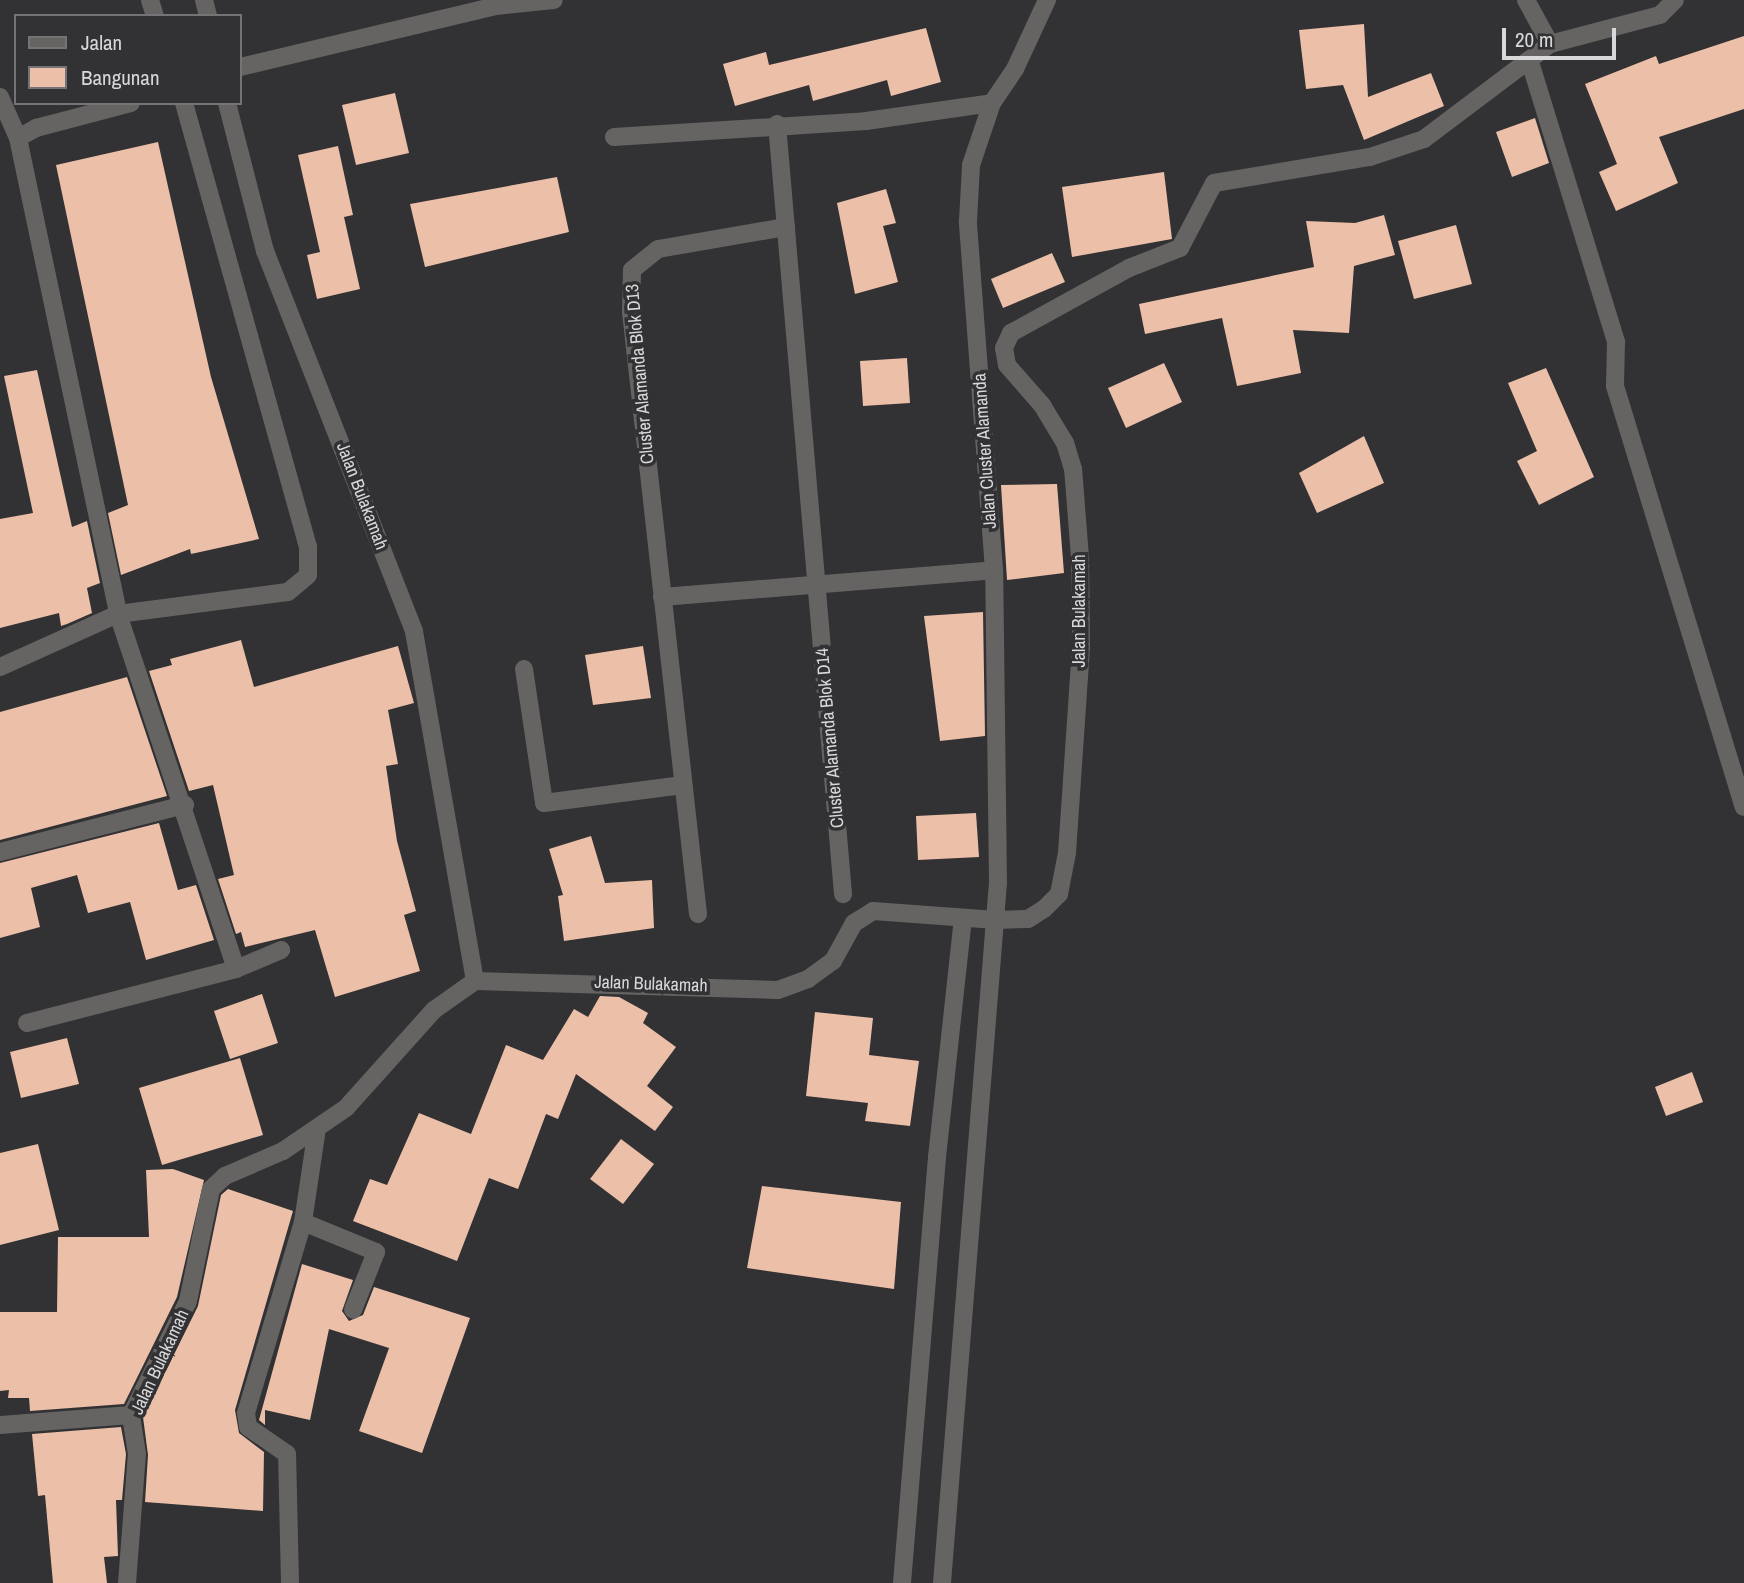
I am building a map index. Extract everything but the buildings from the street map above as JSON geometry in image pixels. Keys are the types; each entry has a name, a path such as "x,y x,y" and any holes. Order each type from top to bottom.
{"street":[{"path":"242,67 496,6 554,0"},
{"name":"Jalan Cluster Alamanda","path":"943,1583 996,920 994,570 968,221 971,165 992,103 1016,69 1047,0"},
{"path":"1526,0 1550,44"},
{"path":"1675,0 1660,15 1550,44 1530,62 1616,342 1615,386 1744,807"},
{"name":"Jalan Bulakamah","path":"127,1583 137,1454 131,1415 188,1301 211,1189 317,1128 346,1108 434,1010 475,981 778,989 808,979 832,961 854,923 873,912 996,920 1028,919 1059,894 1067,853 1081,646 1073,469 1065,443 1042,405 1007,365 1004,348 1011,332 1129,268 1180,248 1214,183 1370,157 1424,139 1530,62"},
{"path":"0,97 18,138 118,614 185,806 236,969"},
{"path":"614,138 777,124 866,121 992,103"},
{"path":"18,138 36,128 123,105"},
{"path":"0,667 118,614 288,592 308,575 308,547 185,105"},
{"name":"Jalan Bulakamah","path":"228,105 265,251 414,631 475,981"},
{"path":"777,124 817,581"},
{"name":"Cluster Alamanda Blok D13","path":"663,597 631,312 632,270 657,249 786,227"},
{"path":"698,914 663,597 817,581 994,570"},
{"name":"Cluster Alamanda Blok D14","path":"817,581 843,894"},
{"path":"524,669 544,803 683,785"},
{"path":"0,852 185,806"},
{"path":"902,1583 937,1157 963,918"},
{"path":"27,1023 236,969 281,950"},
{"path":"290,1583 287,1454 248,1427 246,1413 303,1222 317,1128"},
{"path":"303,1222 376,1252 353,1310"},
{"path":"0,1425 131,1415"}]}
